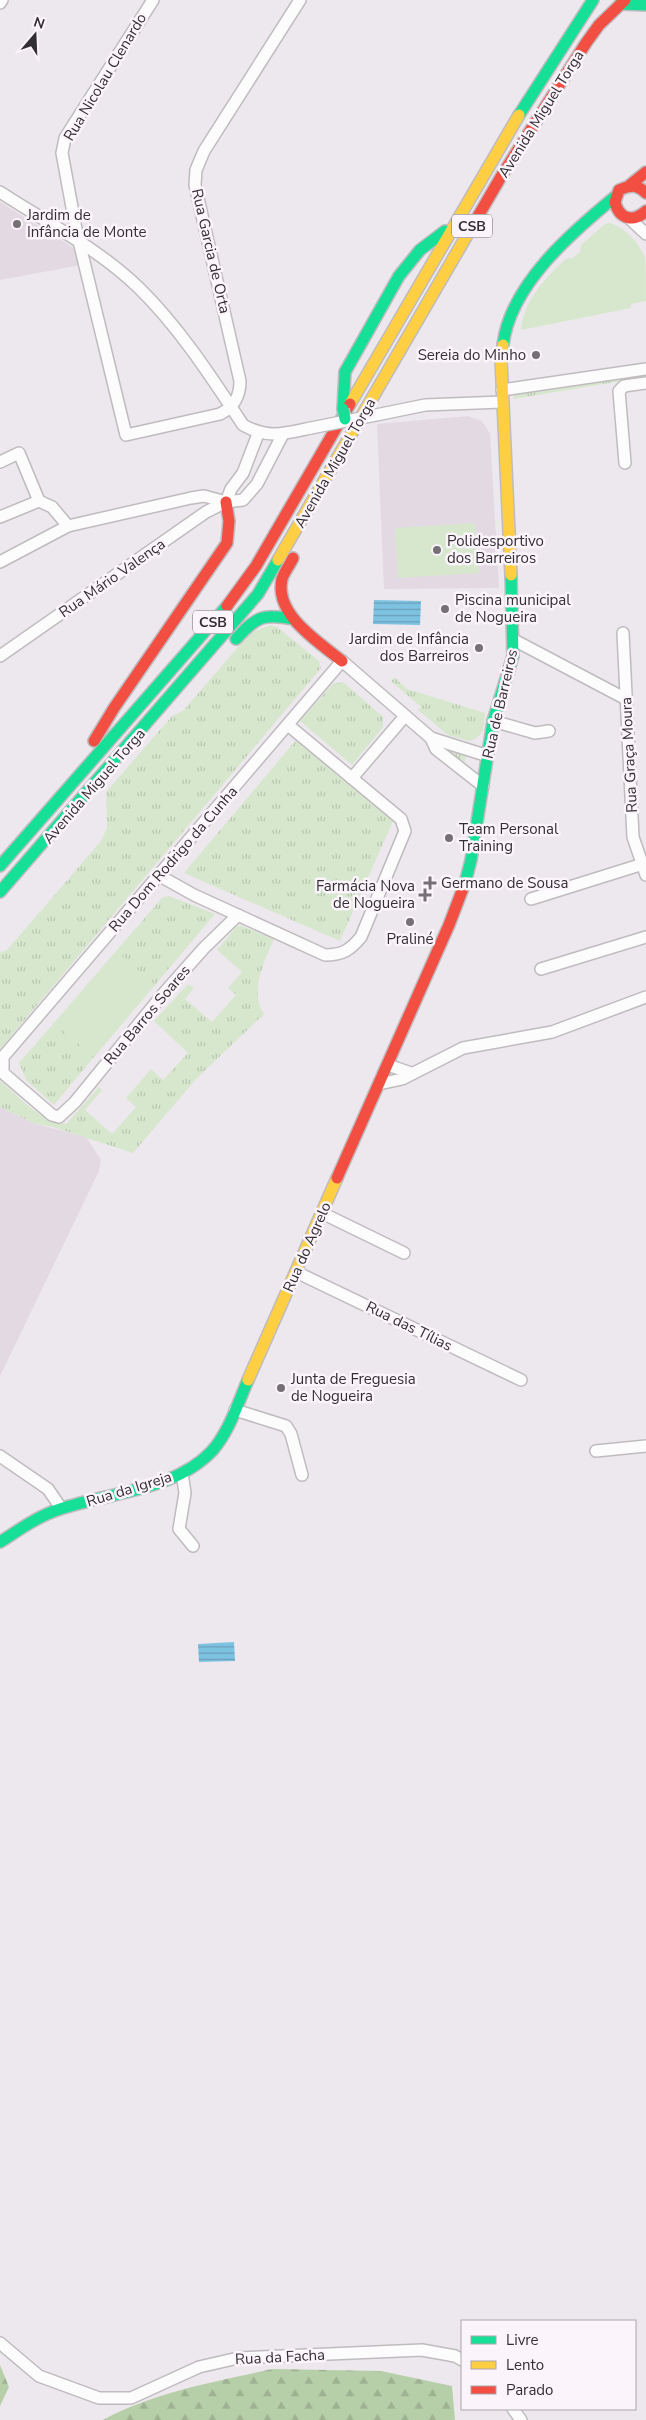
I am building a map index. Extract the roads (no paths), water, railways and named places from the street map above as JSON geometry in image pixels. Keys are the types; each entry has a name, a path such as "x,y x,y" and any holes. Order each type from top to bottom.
{"main road":[{"name":"Avenida Miguel Torga","path":"0,866 70,782 193,646 252,572 453,225 525,105 584,11 593,0"},
{"name":"Avenida Miguel Torga","path":"0,892 258,594 530,130 586,42 599,25 622,2"},
{"path":"622,2 646,5"},
{"name":"Rua de Barreiros","path":"379,1084 462,892 471,860 493,721 510,667 514,640 502,396 502,341 509,314 522,290 544,262 616,196 619,190 630,185 646,172"},
{"path":"630,185 641,188 646,193"},
{"path":"616,196 614,202 618,212 630,219 638,218 646,211"},
{"path":"592,217 618,212"},
{"path":"345,416 345,372 399,276 420,250 453,225"},
{"path":"317,495 311,526 283,578 281,590 294,619 342,660"},
{"path":"70,782 114,708 227,543 229,520 226,502"},
{"path":"229,647 250,623 264,615 294,619"},
{"path":"171,696 191,691"},
{"name":"Rua do Agrelo","path":"236,1410 379,1084"},
{"name":"Rua da Igreja","path":"0,1542 46,1514 61,1508 132,1490 182,1473 208,1455 221,1438 236,1410"}],"street":[{"name":"Rua Nicolau Clenardo","path":"153,0 65,138 62,154 80,244 126,435 220,414 232,408"},
{"name":"Rua Garcia de Orta","path":"232,408 240,392 240,381 195,185 196,170 204,151 300,0"},
{"path":"0,192 105,260 138,288 180,335 243,425 258,434 283,434 310,428 345,416 386,413 425,405 502,396 646,369"},
{"path":"630,219 646,234"},
{"path":"625,463 619,391 624,386 646,383"},
{"path":"0,562 68,526 197,497 214,497 226,502 231,489 243,473 258,434"},
{"name":"Rua Mário Valença","path":"0,656 206,512 226,502 243,500 251,493 275,452 283,434"},
{"path":"0,462 20,453 39,501 52,507 68,526"},
{"path":"0,517 39,501"},
{"name":"Rua Graça Moura","path":"623,633 633,837 645,870"},
{"path":"514,640 626,699"},
{"path":"342,660 431,738 488,756"},
{"name":"Rua Dom Rodrigo da Cunha","path":"59,1117 52,1115 8,1079 3,1073 3,1057 160,876 342,660"},
{"path":"352,778 405,716"},
{"path":"493,721 534,733 549,731"},
{"path":"160,876 194,895 325,954 338,955 350,950 360,937 405,830 400,819 288,725"},
{"path":"431,738 436,750 467,776 483,786"},
{"path":"531,899 645,870"},
{"name":"Rua Barros Soares","path":"59,1117 75,1102 204,948 238,915"},
{"path":"541,969 646,938"},
{"path":"379,1084 402,1079 412,1072 463,1048 552,1032 646,997"},
{"path":"388,1065 412,1072"},
{"path":"322,1213 404,1253"},
{"name":"Rua das Tílias","path":"296,1272 521,1380"},
{"path":"236,1410 286,1426 291,1434 302,1476"},
{"path":"596,1451 646,1446"},
{"path":"0,1456 48,1489 61,1508"},
{"path":"182,1473 185,1493 179,1529 193,1546"},
{"name":"Rua da Facha","path":"0,2343 40,2376 99,2398 130,2398 199,2367 238,2358 422,2350 455,2356 461,2359"}],"water":[{"name":"Piscina municipal de Nogueira","path":"374,600 421,601 420,625 373,624"},
{"path":"234,1642 235,1661 199,1662 198,1644"}],"place":[{"name":"Jardim de Infância de Monte","path":"17,224"},
{"name":"Sereia do Minho","path":"536,355"},
{"name":"Polidesportivo dos Barreiros","path":"437,550"},
{"name":"Piscina municipal de Nogueira","path":"445,609"},
{"name":"Jardim de Infância dos Barreiros","path":"479,648"},
{"name":"Team Personal Training","path":"449,838"},
{"name":"Germano de Sousa","path":"430,883"},
{"name":"Farmácia Nova de Nogueira","path":"425,895"},
{"name":"Praliné","path":"410,922"},
{"name":"Junta de Freguesia de Nogueira","path":"281,1388"}]}
